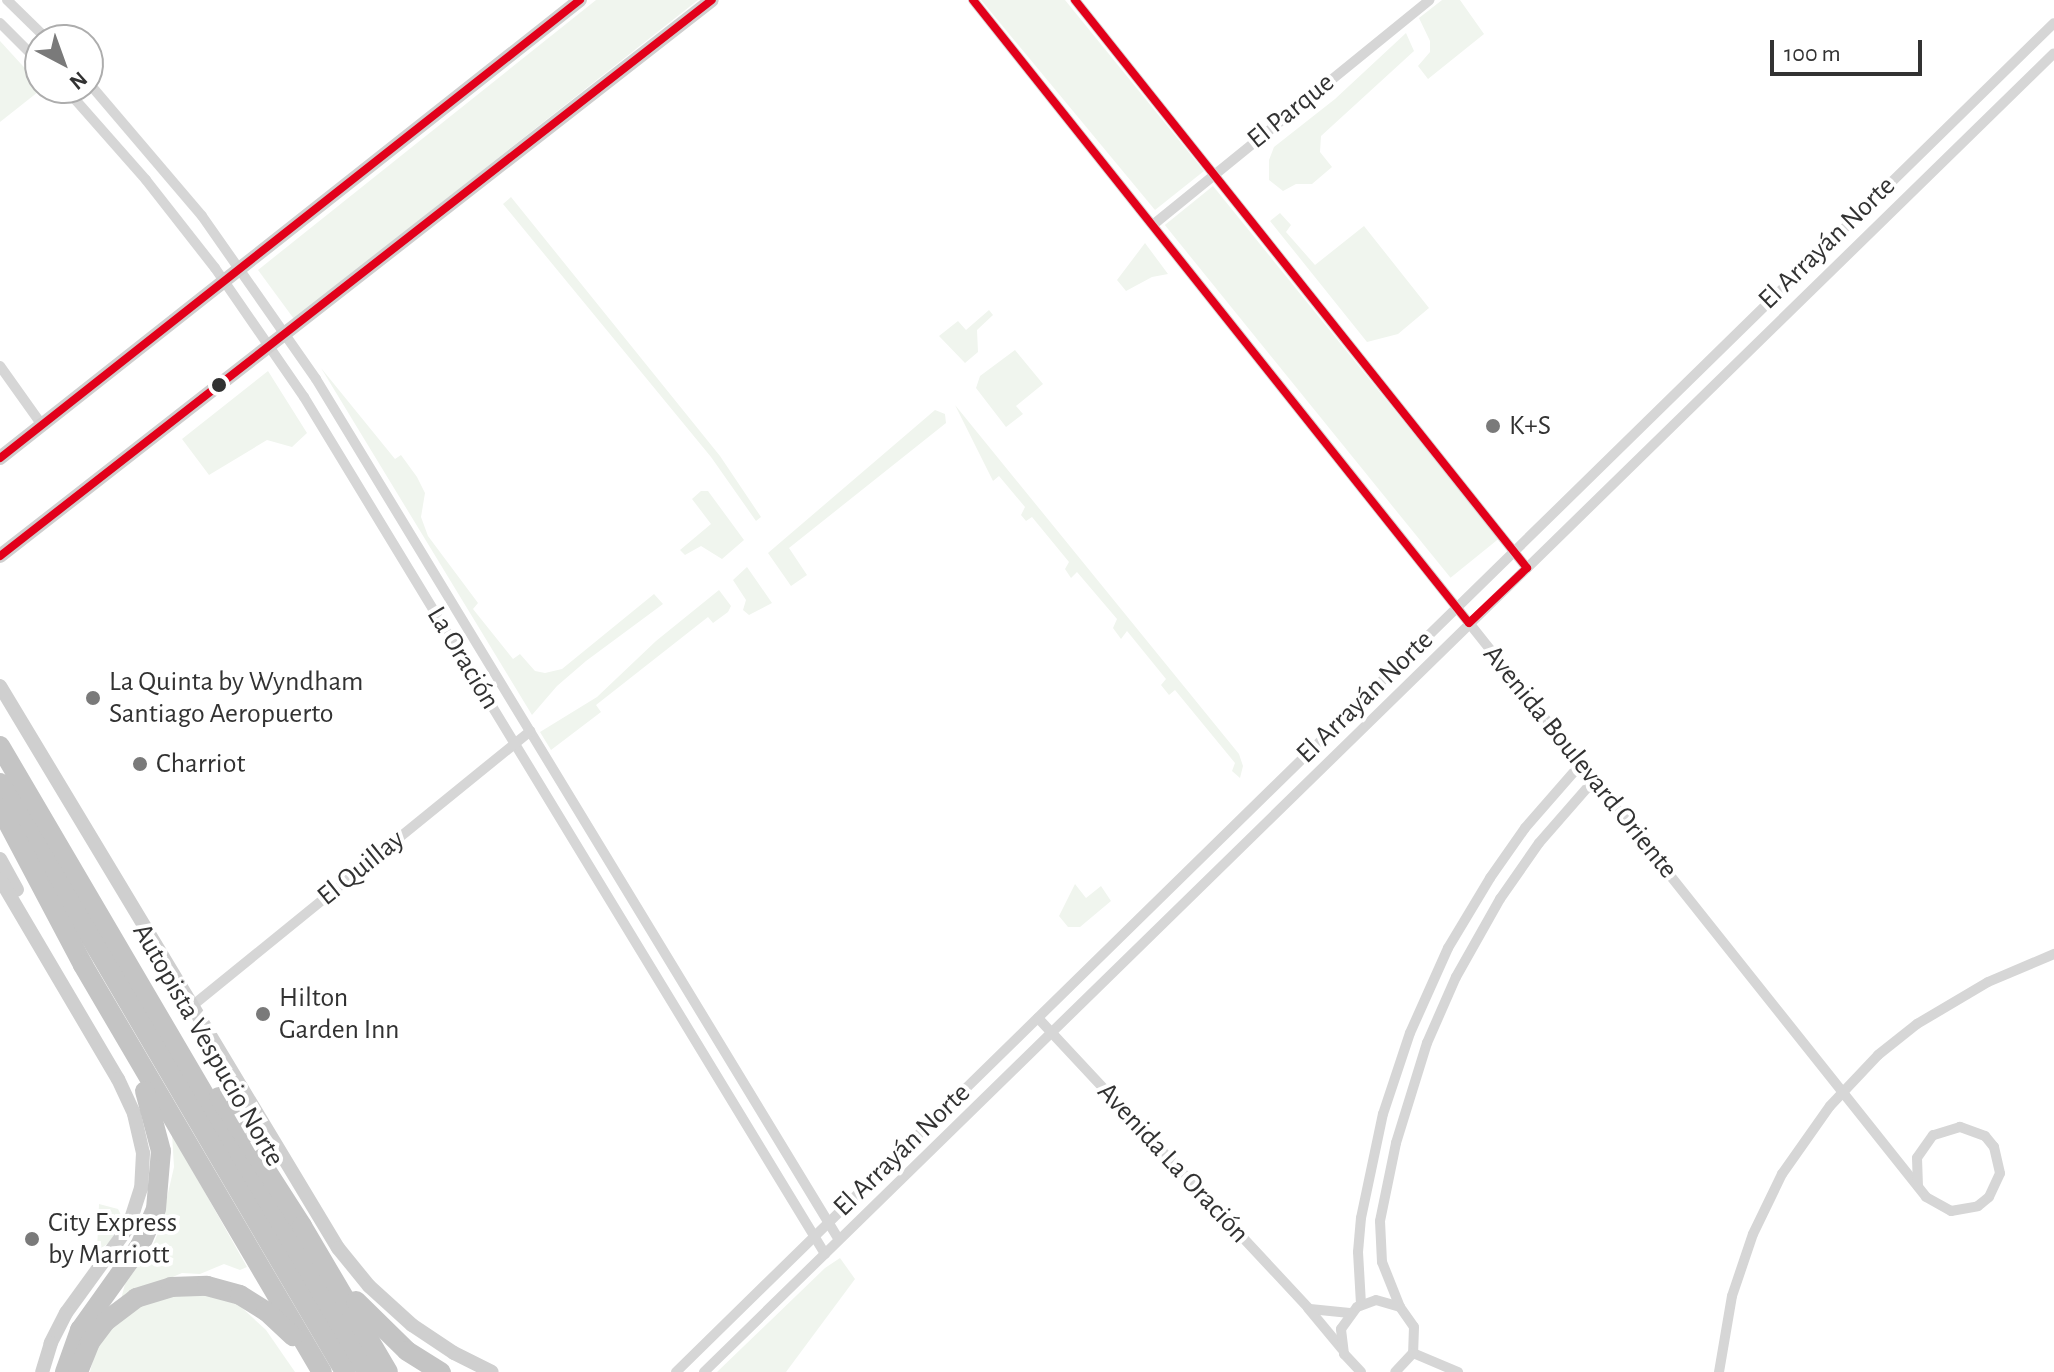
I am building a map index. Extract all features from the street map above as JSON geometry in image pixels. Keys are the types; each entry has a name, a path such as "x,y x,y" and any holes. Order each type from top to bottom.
{"highway":[{"name":"Autopista Vespucio Norte","path":"0,746 367,1372"},
{"name":"Autopista Vespucio Norte","path":"0,783 345,1372"},
{"path":"0,808 42,894 319,1367"},
{"path":"155,1011 240,1126 388,1372"},
{"path":"65,1372 80,1330 140,1246 159,1195 162,1166 159,1135 126,1039"},
{"path":"302,1226 370,1317 407,1351 441,1372"},
{"path":"78,1372 90,1342 115,1313 148,1293 182,1285 219,1288 250,1300 274,1317 319,1367"}],"street":[{"path":"7,0 32,24"},
{"path":"0,458 580,0"},
{"path":"0,556 712,0"},
{"name":"Avenida Boulevard Oriente","path":"973,0 1918,1186"},
{"path":"1075,0 1527,568"},
{"name":"El Parque","path":"1154,224 1430,0"},
{"path":"0,23 24,47"},
{"name":"El Arrayán Norte","path":"676,1372 2054,23"},
{"name":"El Arrayán Norte","path":"704,1372 2054,53"},
{"name":"La Oración","path":"104,100 180,188 242,268 286,334 839,1240"},
{"name":"La Oración","path":"79,104 136,169 225,281 270,345 825,1254"},
{"path":"0,366 42,425"},
{"path":"0,686 308,1201 353,1267 412,1325 454,1353 492,1372"},
{"name":"El Quillay","path":"192,1006 530,731"},
{"path":"1361,1304 1359,1237 1368,1176 1387,1100 1415,1021 1448,948 1490,878 1525,828 1580,765"},
{"path":"1399,1370 1413,1353 1415,1330 1400,1307 1382,1262 1380,1221 1396,1143 1423,1054 1456,977 1500,899 1539,843 1593,781"},
{"path":"0,859 37,939"},
{"path":"0,879 122,1086 138,1128 143,1162 141,1188 129,1226 60,1323 42,1372"},
{"path":"1719,1372 1732,1296 1758,1221 1792,1158 1842,1090 1878,1055 1938,1010 1988,982 2054,954"},
{"name":"Avenida La Oración","path":"1038,1018 1308,1308 1359,1371"},
{"path":"1960,1127 1985,1136 1994,1147 2000,1173 1996,1186 1978,1206 1951,1211 1937,1206 1918,1186 1917,1158 1933,1135 1960,1127"},
{"path":"1342,1349 1341,1329 1350,1313 1361,1304 1381,1300 1400,1307"},
{"path":"1308,1308 1326,1313 1350,1313"},
{"path":"1413,1353 1458,1372"}],"shaded area":[{"path":"596,0 698,0 294,319 258,270"},
{"path":"981,0 1065,0 1204,171 1155,210"},
{"path":"1442,0 1460,0 1484,34 1428,79 1418,66 1430,52 1430,41 1419,18"},
{"path":"1406,33 1414,51 1321,136 1320,152 1332,167 1312,184 1296,184 1283,191 1269,180 1269,160 1274,147 1335,99"},
{"path":"0,41 24,67 24,103 0,122"},
{"path":"1213,186 1499,539 1451,578 1165,225"},
{"path":"511,197 720,456 761,517 756,521 711,457 503,204"},
{"path":"1280,213 1291,225 1286,232 1315,265 1364,226 1429,308 1398,334 1367,342 1270,221"},
{"path":"1145,243 1168,274 1152,277 1126,291 1117,280"},
{"path":"989,310 993,315 977,330 978,352 965,363 939,336 958,321 966,330"},
{"path":"1015,350 1043,384 1016,406 1023,414 1006,427 976,388 980,376"},
{"path":"321,368 395,459 401,455 417,477 425,493 421,517 428,536 478,603 473,609 513,659 520,654 535,671 545,673 562,669 654,594 663,604 586,661 557,686 532,715"},
{"path":"268,371 307,433 292,447 267,440 209,475 182,439"},
{"path":"955,405 1239,754 1243,766 1240,778 1232,771 1235,763 1175,690 1169,695 1161,685 1166,679 1127,631 1121,639 1113,628 1117,619 1077,572 1071,578 1065,569 1069,562 1032,517 1026,521 1021,515 1025,507 999,476 993,481"},
{"path":"935,410 945,414 946,423 789,548 807,575 791,586 768,553"},
{"path":"701,491 708,491 744,540 722,559 701,546 685,555 680,550 711,524 692,499"},
{"path":"747,567 772,603 749,615 743,610 746,600 733,580"},
{"path":"719,590 731,606 728,612 713,623 708,617 596,705 601,712 551,750 540,732 597,697 656,641"},
{"path":"1075,884 1086,898 1101,886 1111,901 1080,927 1068,927 1059,916"},
{"path":"172,1134 247,1267 240,1270 224,1264 200,1274 182,1273 121,1299 125,1284 153,1245 160,1228 174,1167"},
{"path":"99,1204 118,1209 123,1219 109,1243 97,1251"},
{"path":"840,1258 855,1279 786,1372 717,1372 825,1268"},
{"path":"165,1295 209,1295 239,1305 266,1330 295,1372 90,1372 96,1348 113,1326 139,1306"}],"transit line":[{"path":"0,458 580,0"},
{"path":"0,556 712,0"},
{"path":"973,0 1469,623 1527,568 1075,0"}],"place":[{"name":"K+S","path":"1493,426"},
{"name":"La Quinta by Wyndham Santiago Aeropuerto","path":"93,698"},
{"name":"Charriot","path":"140,764"},
{"name":"Hilton Garden Inn","path":"263,1014"},
{"name":"City Express by Marriott","path":"32,1239"}]}
